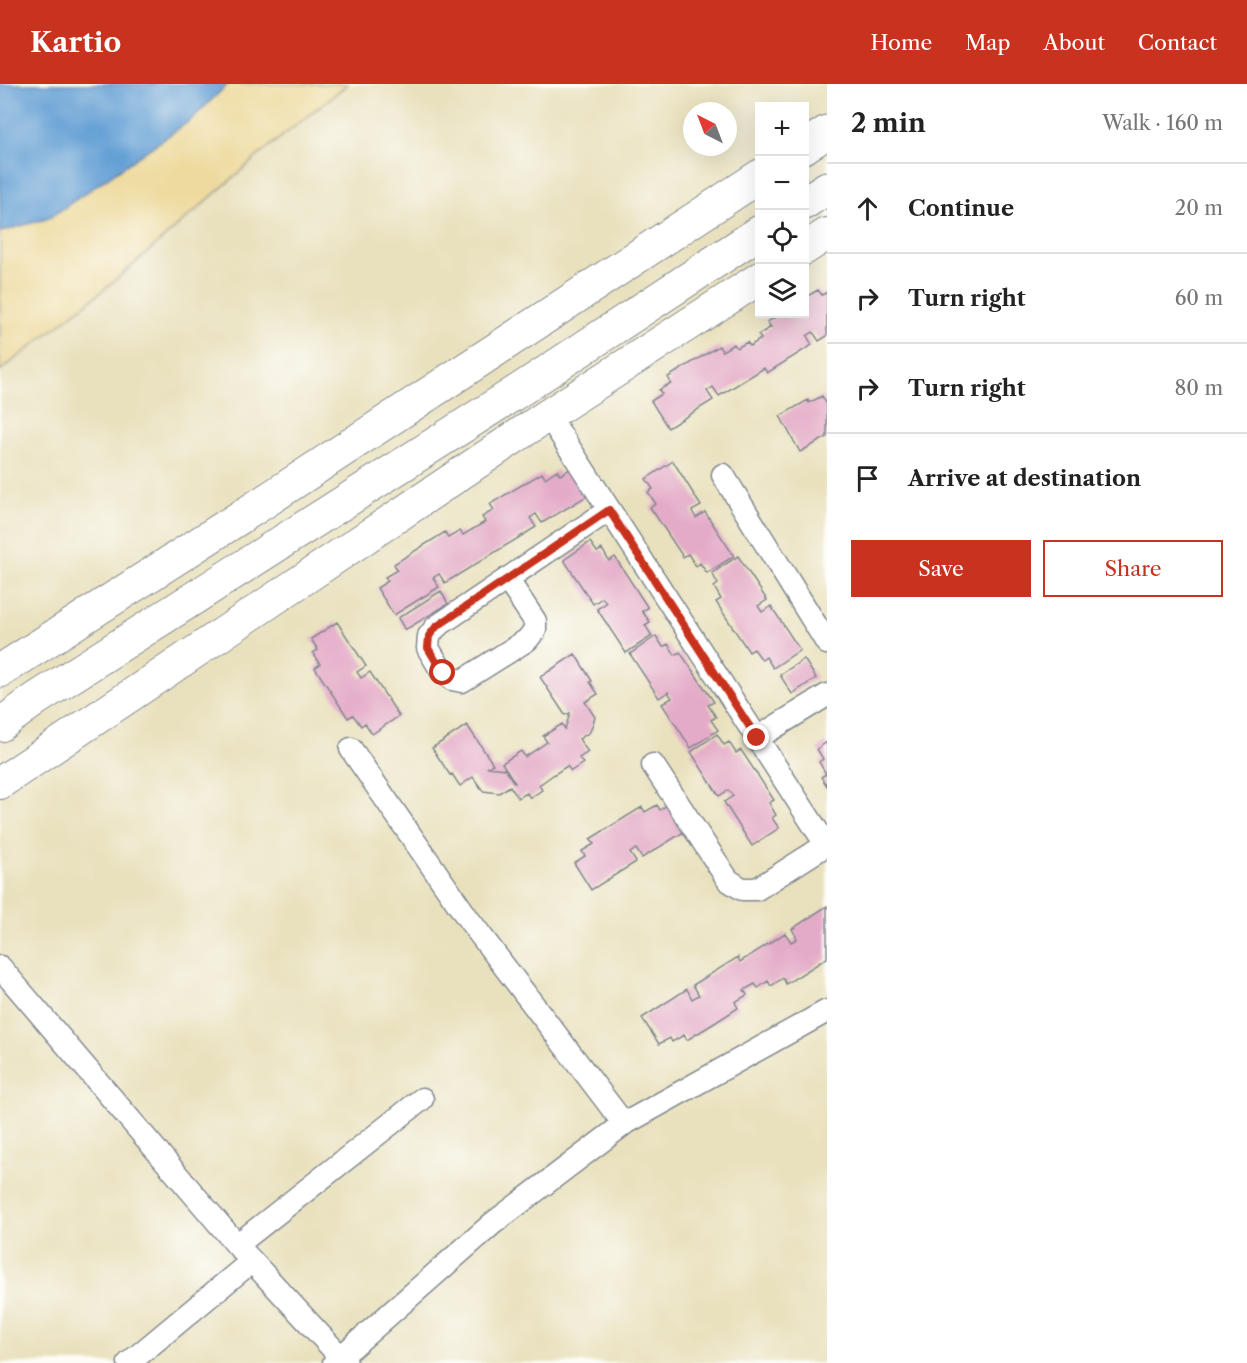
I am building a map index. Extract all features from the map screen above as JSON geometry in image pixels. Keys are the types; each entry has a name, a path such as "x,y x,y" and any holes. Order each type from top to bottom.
{"main road":[{"path":"809,144 827,132"},
{"path":"0,671 261,504 755,179"},
{"path":"809,200 827,188"},
{"path":"0,725 36,699 528,385 755,235"}],"street":[{"path":"809,246 827,234"},
{"path":"0,783 548,415 755,281"},
{"path":"548,415 827,845 757,889 742,889 728,880 653,765"},
{"path":"723,475 827,643"},
{"path":"507,579 535,621 534,630 527,640 462,681 452,679 443,673 428,648 429,636 436,627 609,510"},
{"path":"757,738 827,695"},
{"path":"351,749 468,920 624,1124"},
{"path":"0,967 244,1253 340,1361 492,1224 624,1124 827,1011"},
{"path":"129,1363 244,1253 422,1099"}],"sand":[{"path":"228,84 348,84 265,150 110,285 0,371 0,232 49,218 191,120"}],"water":[{"path":"0,84 228,84 191,120 49,218 0,232"}],"building":[{"path":"818,290 822,295 827,292 827,336 819,341 813,332 807,336 812,345 767,373 764,368 719,396 713,387 707,391 713,400 668,428 651,401 662,394 659,390 671,383 668,377 719,346 722,351 734,344 737,348 747,342 750,346 761,339 758,335 771,327 767,322 774,318 809,318 809,295"},
{"path":"822,396 827,405 827,437 800,452 780,416 808,400 809,403"},
{"path":"673,461 701,506 692,511 696,518 705,512 734,556 707,573 700,563 696,566 688,554 683,557 650,507 656,504 648,492 653,489 646,479"},
{"path":"570,469 587,496 542,523 536,514 530,518 536,527 445,583 439,574 433,578 439,587 394,615 377,588 388,581 385,577 397,570 394,564 445,532 448,538 460,531 463,535 485,522 482,517 494,510 490,504 542,473 545,478 557,470 560,475"},
{"path":"590,542 597,552 602,549 609,561 615,557 648,608 642,611 650,622 645,625 652,636 626,653 597,609 606,603 604,600 602,598 593,604 564,560"},
{"path":"738,556 767,600 758,606 762,612 771,606 800,650 773,668 766,657 762,660 754,649 749,652 716,602 721,599 714,587 718,584 712,573"},
{"path":"441,591 448,604 405,630 398,618"},
{"path":"337,622 366,666 357,672 361,678 370,672 399,716 372,734 365,723 361,726 353,715 348,718 315,668 320,664 313,653 318,650 311,639"},
{"path":"656,636 663,647 668,644 675,655 680,652 714,702 708,705 716,717 711,720 718,730 691,748 662,704 672,698 668,692 659,698 630,654"},
{"path":"575,654 598,694 585,702 595,717 590,732 579,739 588,752 579,758 583,763 571,771 567,766 553,775 539,785 542,790 530,798 527,793 518,798 510,786 499,793 483,791 473,777 460,786 432,748 467,725 493,764 488,767 505,769 515,783 502,763 521,751 525,757 547,742 543,736 562,724 565,729 570,713 565,715 540,677"},
{"path":"804,659 816,678 792,694 780,675"},
{"path":"717,734 724,745 729,742 736,753 741,750 774,800 769,803 776,815 772,818 779,828 752,846 724,802 733,796 728,790 719,796 691,752"},
{"path":"827,742 827,786 821,777 826,774 819,762 823,759 817,749"},
{"path":"670,803 687,830 642,858 636,849 630,853 636,862 591,890 574,863 585,856 582,851 594,844 590,839 642,807 645,812 657,805 660,810"},
{"path":"827,906 827,958 786,984 783,978 771,986 768,981 758,988 755,984 744,990 747,995 735,1002 738,1008 713,1024 687,1040 684,1035 672,1042 670,1038 659,1044 642,1018 687,989 692,999 699,995 693,985 738,957 740,962 785,933 791,942 795,940 797,938 792,929"}],"route":[{"path":"443,673 428,648 429,636 436,627 609,510 757,738"}]}
